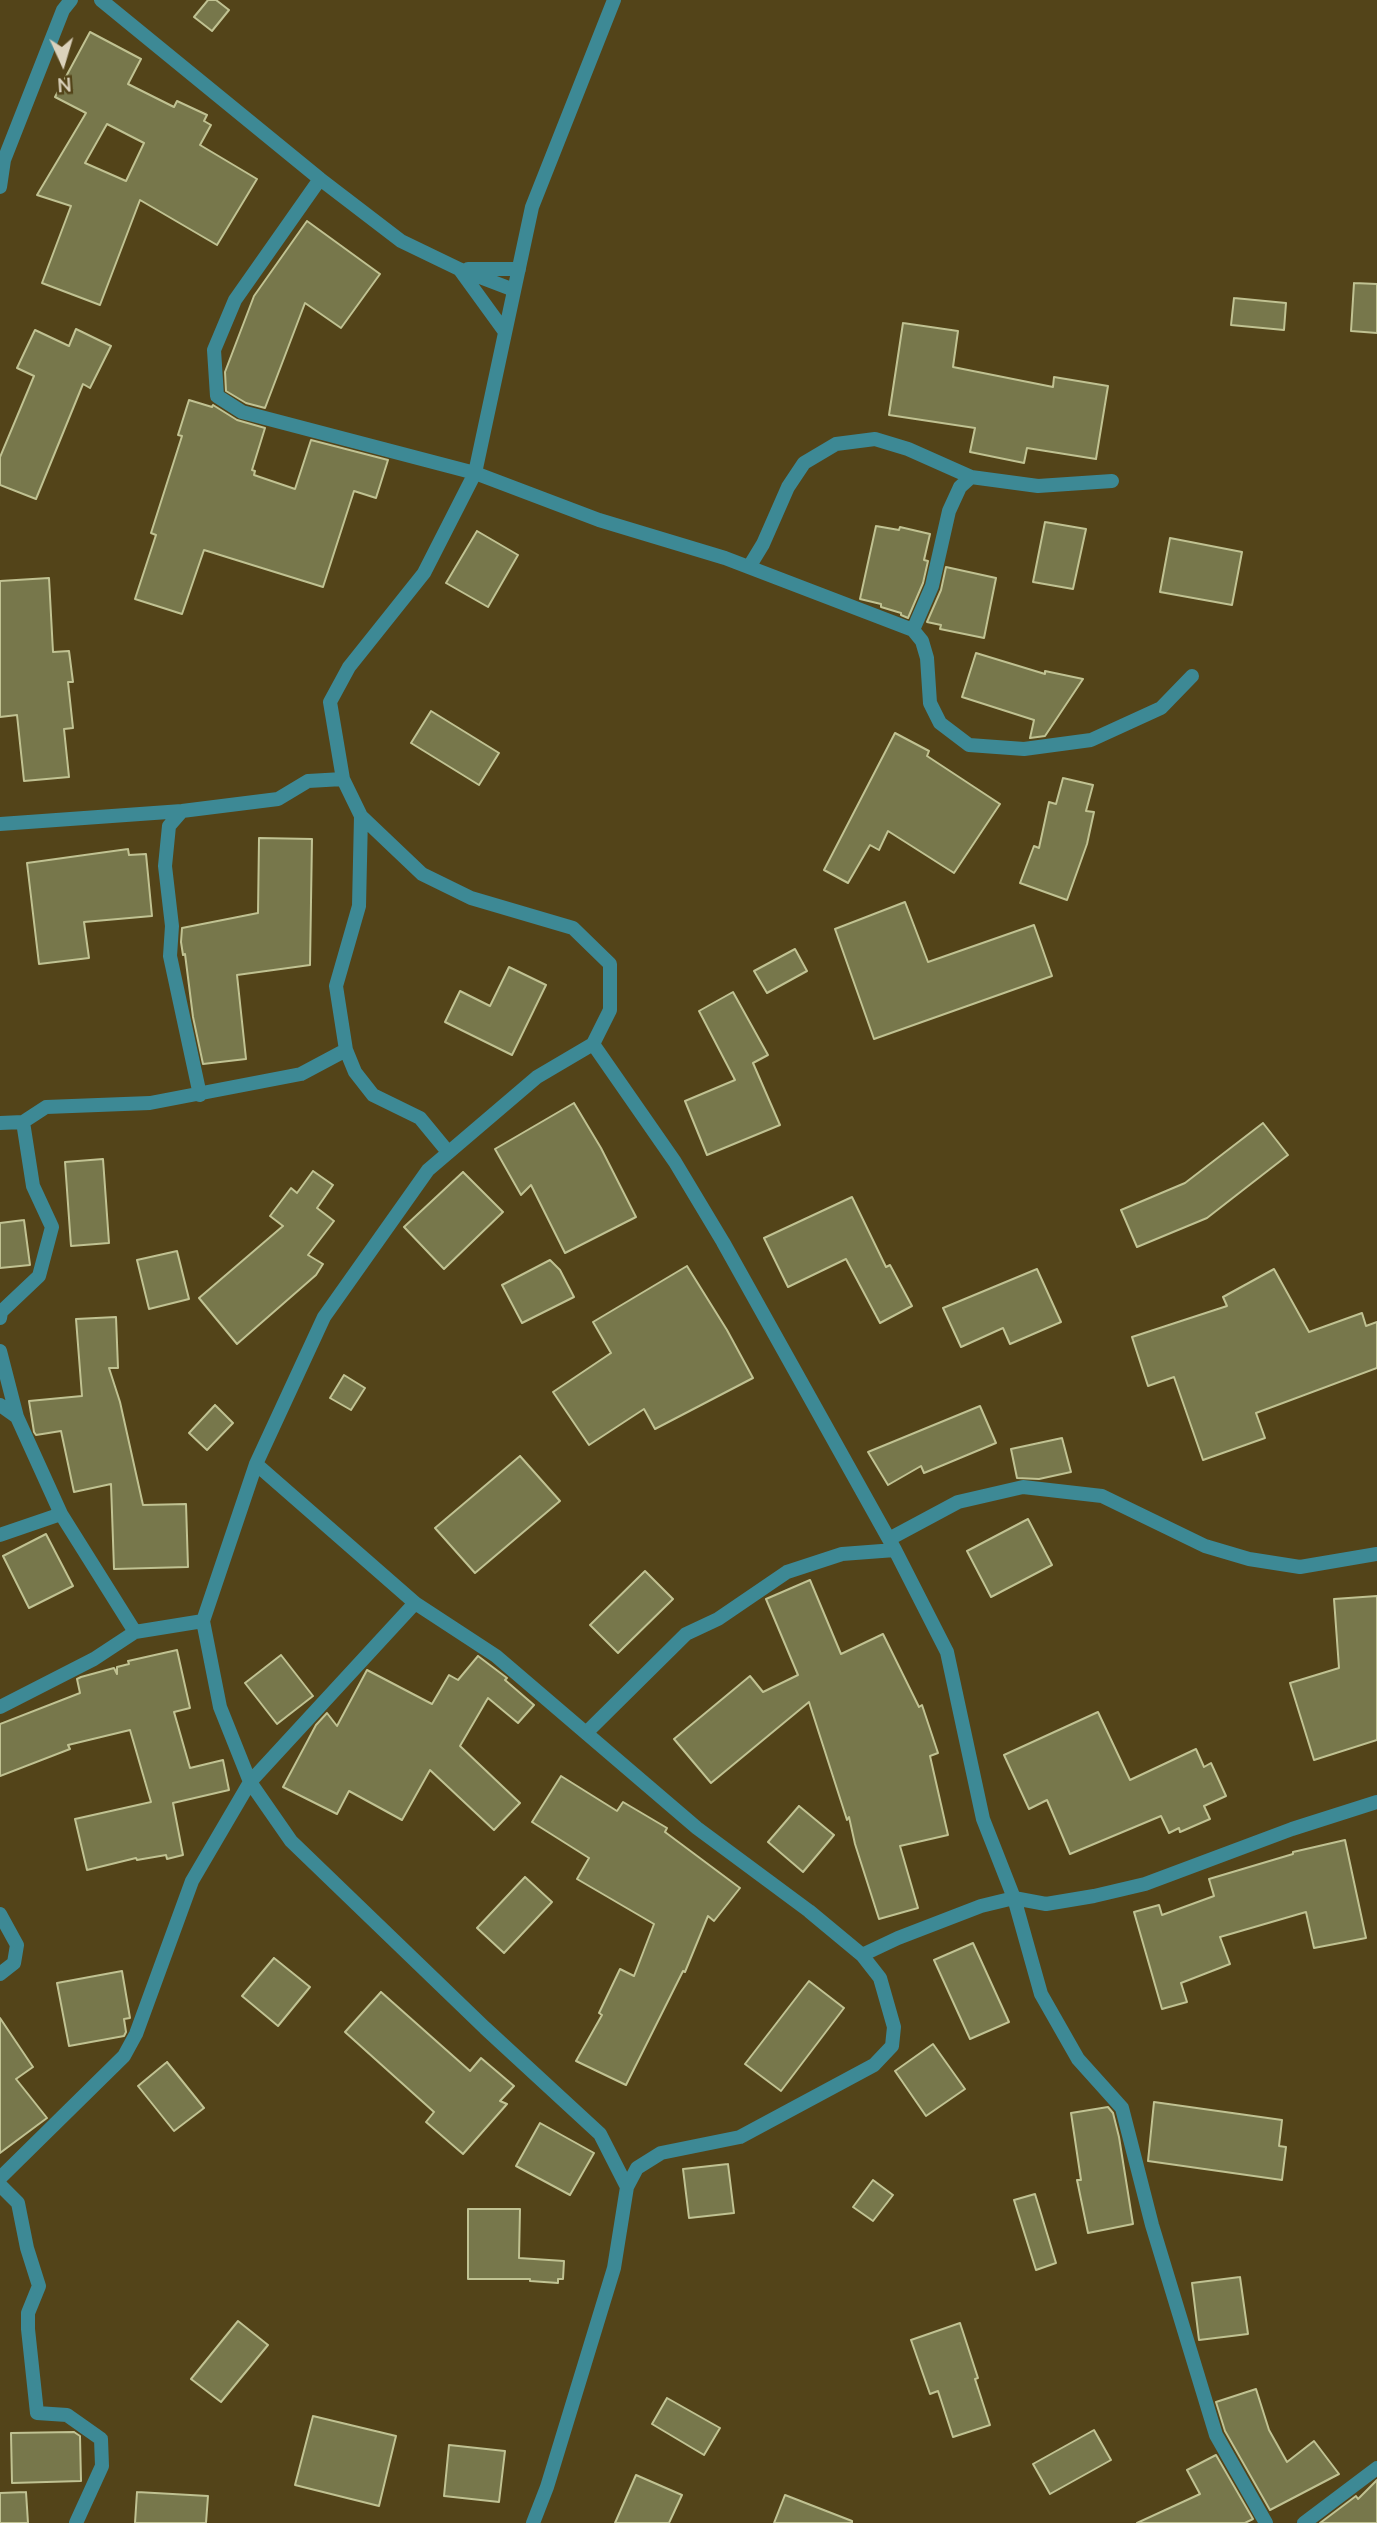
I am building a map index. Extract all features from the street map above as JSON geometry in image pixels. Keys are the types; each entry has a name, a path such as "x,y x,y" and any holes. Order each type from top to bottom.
{"street":[{"path":"0,187 2,161 63,10 71,0"},
{"path":"101,0 401,241 459,269 514,290"},
{"path":"614,0 532,207 475,473 424,573 349,667 330,702 343,779 360,816 422,874 471,898 573,928 610,964 610,1010 593,1044 537,1077 428,1170 324,1317 256,1464 203,1621 220,1707 250,1782 290,1841 600,2134 627,2187"},
{"path":"320,178 235,300 214,350 218,396 242,412 475,473 599,520 749,567 913,630 922,641 928,659 930,703 940,723 968,745 1024,749 1091,740 1161,708 1192,676"},
{"path":"459,269 519,269"},
{"path":"459,269 505,332"},
{"path":"749,567 763,544 788,488 804,463 836,444 875,439 908,449 971,477 1038,486 1112,481"},
{"path":"913,630 932,586 949,511 960,487 971,477"},
{"path":"0,824 182,811 278,799 308,782 343,779"},
{"path":"182,811 169,826 164,866 172,926 170,956 200,1095"},
{"path":"360,816 359,906 336,986 346,1050 355,1072 373,1095 419,1118 449,1152"},
{"path":"593,1044 675,1162 709,1219 892,1545 947,1653 983,1819 1014,1898 1041,1994 1078,2059 1122,2108 1152,2225 1216,2435 1266,2523"},
{"path":"0,1123 23,1122 46,1107 150,1103 301,1074 346,1050"},
{"path":"0,1318 1,1312 39,1276 52,1227 33,1186 23,1122"},
{"path":"0,1351 18,1417 61,1514 135,1632"},
{"path":"0,1405 18,1417"},
{"path":"256,1464 415,1603 496,1656 698,1828 809,1911 862,1955 880,1978 894,2027 892,2046 874,2065 740,2137 661,2152 638,2168 627,2187 614,2268 547,2487 533,2523"},
{"path":"586,1733 686,1634 718,1619 787,1572 842,1554 892,1545 958,1502 1023,1487 1102,1496 1205,1546 1273,1563 1300,1567 1377,1554"},
{"path":"0,1535 61,1514"},
{"path":"0,2178 124,2056 136,2034 191,1881 250,1782 415,1603"},
{"path":"0,1707 94,1659 135,1632 203,1621"},
{"path":"862,1955 981,1906 1014,1898 1046,1904 1145,1884 1292,1829 1377,1802"},
{"path":"0,1914 17,1945 14,1963 0,1974"},
{"path":"0,2185 18,2203 27,2248 39,2286 28,2313 37,2413 67,2415 101,2439 102,2466 76,2523"},
{"path":"1304,2523 1377,2468"}],"building":[{"path":"208,0 216,0 229,10 212,31 194,17"},
{"path":"90,32 141,59 128,84 174,107 177,101 207,115 204,121 211,125 200,145 257,179 217,245 140,200 100,305 42,283 71,206 37,195 86,113 55,97","holes":["107,124 144,143 126,181 85,163"]},
{"path":"307,221 380,274 341,328 305,303 265,408 246,403 226,391 225,372 254,296"},
{"path":"1354,283 1377,284 1377,333 1351,331"},
{"path":"1234,298 1286,303 1284,330 1231,325"},
{"path":"903,323 958,331 953,367 1053,387 1054,377 1108,386 1096,459 1027,448 1024,463 970,452 975,428 889,415"},
{"path":"76,329 111,346 90,388 83,384 36,499 0,485 0,457 34,376 17,368 35,330 69,346"},
{"path":"189,400 212,407 213,405 237,420 265,428 252,470 255,471 254,475 295,489 311,440 388,460 376,498 354,491 323,587 204,550 182,614 135,599 156,535 151,533 182,436 178,435"},
{"path":"1045,522 1086,529 1073,589 1033,582"},
{"path":"876,526 899,530 900,527 930,534 924,560 928,561 923,583 908,618 881,607 881,604 860,599"},
{"path":"477,531 518,555 488,607 446,583"},
{"path":"1170,538 1242,552 1232,605 1160,592"},
{"path":"946,567 996,578 984,638 940,629 941,625 927,622 941,590"},
{"path":"49,578 53,652 69,651 73,682 68,682 73,728 64,729 69,777 24,781 17,715 0,717 0,581"},
{"path":"976,653 1045,674 1045,671 1083,679 1045,736 1030,738 1034,720 962,697"},
{"path":"431,711 499,753 479,785 411,743"},
{"path":"895,733 929,751 927,756 1000,804 954,873 888,831 879,850 870,845 848,883 824,870"},
{"path":"1063,778 1093,785 1086,811 1094,812 1087,844 1067,900 1020,883 1034,846 1039,848 1049,802 1056,804"},
{"path":"259,838 312,839 310,965 237,975 246,1059 203,1064 193,1017 185,954 183,955 182,928 258,913"},
{"path":"128,849 129,855 146,854 152,916 84,922 89,958 39,964 27,863"},
{"path":"905,902 928,962 1034,925 1052,976 874,1039 835,929"},
{"path":"795,949 807,971 767,993 754,971"},
{"path":"509,967 546,985 512,1055 445,1022 460,991 490,1006"},
{"path":"733,992 768,1055 753,1063 780,1125 707,1155 685,1101 735,1080 699,1011"},
{"path":"574,1103 601,1148 636,1217 565,1253 531,1185 521,1195 495,1149"},
{"path":"1263,1123 1288,1155 1207,1218 1137,1247 1121,1210 1185,1183"},
{"path":"103,1159 109,1243 71,1246 65,1162"},
{"path":"313,1171 333,1185 317,1208 334,1221 308,1255 323,1264 316,1275 237,1344 199,1298 283,1226 270,1216 291,1188 297,1193"},
{"path":"463,1172 503,1212 444,1269 404,1227"},
{"path":"852,1197 886,1267 890,1265 912,1306 880,1323 846,1259 788,1287 764,1238"},
{"path":"24,1220 30,1265 0,1268 0,1223"},
{"path":"177,1251 189,1299 149,1309 137,1260"},
{"path":"550,1260 560,1270 574,1297 522,1323 502,1285"},
{"path":"687,1266 753,1378 655,1429 644,1409 589,1445 553,1392 611,1353 593,1322"},
{"path":"1037,1269 1061,1322 1010,1344 1003,1328 961,1347 943,1308"},
{"path":"1274,1269 1309,1332 1362,1313 1366,1326 1377,1322 1377,1368 1256,1413 1265,1438 1203,1460 1174,1377 1148,1386 1132,1337 1227,1306 1223,1297"},
{"path":"116,1317 118,1368 109,1368 120,1402 143,1505 186,1504 188,1567 114,1569 111,1484 74,1492 61,1431 36,1435 34,1432 29,1401 82,1396 76,1319"},
{"path":"344,1375 365,1388 351,1410 330,1398"},
{"path":"215,1405 233,1423 207,1450 189,1433"},
{"path":"980,1406 996,1443 924,1473 921,1466 888,1485 868,1452"},
{"path":"1062,1438 1071,1472 1039,1479 1017,1478 1011,1449"},
{"path":"520,1456 560,1501 475,1573 435,1528"},
{"path":"1028,1519 1052,1565 991,1597 967,1551"},
{"path":"46,1534 73,1586 29,1608 3,1556"},
{"path":"645,1571 673,1599 618,1653 590,1625"},
{"path":"810,1580 841,1654 883,1634 919,1707 922,1705 938,1753 930,1756 948,1835 900,1846 918,1908 879,1919 849,1817 847,1820 809,1702 711,1783 674,1739 750,1676 763,1692 798,1675 766,1599"},
{"path":"1377,1596 1377,1740 1314,1760 1290,1683 1339,1668 1334,1599"},
{"path":"177,1650 190,1708 174,1712 190,1768 223,1760 229,1790 173,1803 183,1855 167,1859 166,1855 136,1858 87,1870 75,1819 151,1802 130,1730 68,1745 70,1749 0,1776 0,1724 80,1693 77,1679 81,1677 114,1668 117,1674 117,1667 129,1664 128,1661"},
{"path":"281,1655 313,1696 277,1724 245,1683"},
{"path":"478,1656 507,1678 505,1680 534,1705 518,1723 488,1698 460,1746 520,1803 494,1830 430,1770 402,1820 349,1791 337,1814 283,1787 316,1725 327,1713 337,1726 367,1670 432,1704 449,1675 458,1680"},
{"path":"1098,1712 1130,1780 1196,1749 1204,1767 1211,1763 1226,1796 1204,1806 1210,1819 1180,1832 1179,1828 1169,1833 1161,1816 1070,1854 1047,1800 1029,1809 1004,1755"},
{"path":"561,1776 617,1811 623,1802 667,1828 665,1832 740,1888 714,1921 708,1916 685,1972 683,1971 626,2085 576,2061 602,2015 599,2013 620,1969 634,1976 654,1924 577,1879 589,1858 532,1822"},
{"path":"799,1806 834,1835 803,1872 768,1842"},
{"path":"1345,1840 1366,1938 1314,1948 1306,1912 1220,1937 1230,1964 1181,1983 1187,2002 1162,2009 1134,1912 1159,1905 1162,1915 1214,1896 1209,1879 1293,1852"},
{"path":"525,1877 552,1902 504,1953 477,1928"},
{"path":"973,1943 1009,2022 970,2039 934,1960"},
{"path":"274,1958 310,1987 278,2026 242,1996"},
{"path":"122,1971 130,2018 124,2019 124,2036 69,2046 57,1983"},
{"path":"809,1981 844,2008 781,2091 745,2064"},
{"path":"381,1992 470,2071 481,2058 514,2086 500,2101 507,2104 463,2154 426,2122 434,2112 345,2032"},
{"path":"0,2018 33,2067 16,2079 47,2118 0,2153"},
{"path":"933,2044 965,2089 926,2116 895,2071"},
{"path":"167,2062 204,2108 174,2131 138,2086"},
{"path":"1154,2102 1282,2120 1279,2146 1286,2147 1282,2180 1148,2161"},
{"path":"1108,2107 1113,2113 1119,2137 1133,2224 1088,2233 1077,2180 1081,2180 1071,2113"},
{"path":"540,2123 594,2153 570,2195 516,2166"},
{"path":"728,2164 734,2213 689,2218 683,2169"},
{"path":"873,2180 893,2195 873,2221 853,2207"},
{"path":"1035,2194 1056,2263 1036,2270 1014,2200"},
{"path":"468,2209 520,2209 519,2258 564,2261 563,2279 558,2279 558,2283 530,2279 468,2279"},
{"path":"1240,2277 1248,2334 1199,2340 1192,2283"},
{"path":"238,2321 268,2345 221,2402 191,2379"},
{"path":"960,2323 990,2425 953,2437 938,2391 930,2394 911,2340"},
{"path":"1256,2389 1269,2430 1287,2462 1314,2441 1339,2474 1270,2510 1225,2431 1216,2402"},
{"path":"667,2398 720,2428 704,2455 652,2424"},
{"path":"313,2416 396,2436 379,2506 295,2485"},
{"path":"1094,2430 1111,2460 1050,2494 1033,2464"},
{"path":"74,2432 80,2436 81,2481 12,2483 11,2433"},
{"path":"449,2445 505,2451 499,2502 444,2496"},
{"path":"1216,2455 1253,2519 1245,2523 1137,2523 1200,2494 1187,2470"},
{"path":"636,2475 682,2495 669,2523 615,2523"},
{"path":"1377,2480 1377,2523 1320,2523 1356,2496 1358,2499"},
{"path":"26,2492 28,2523 0,2523 0,2493"},
{"path":"137,2492 208,2496 206,2523 135,2523"},
{"path":"785,2495 852,2521 852,2523 774,2523"}]}
